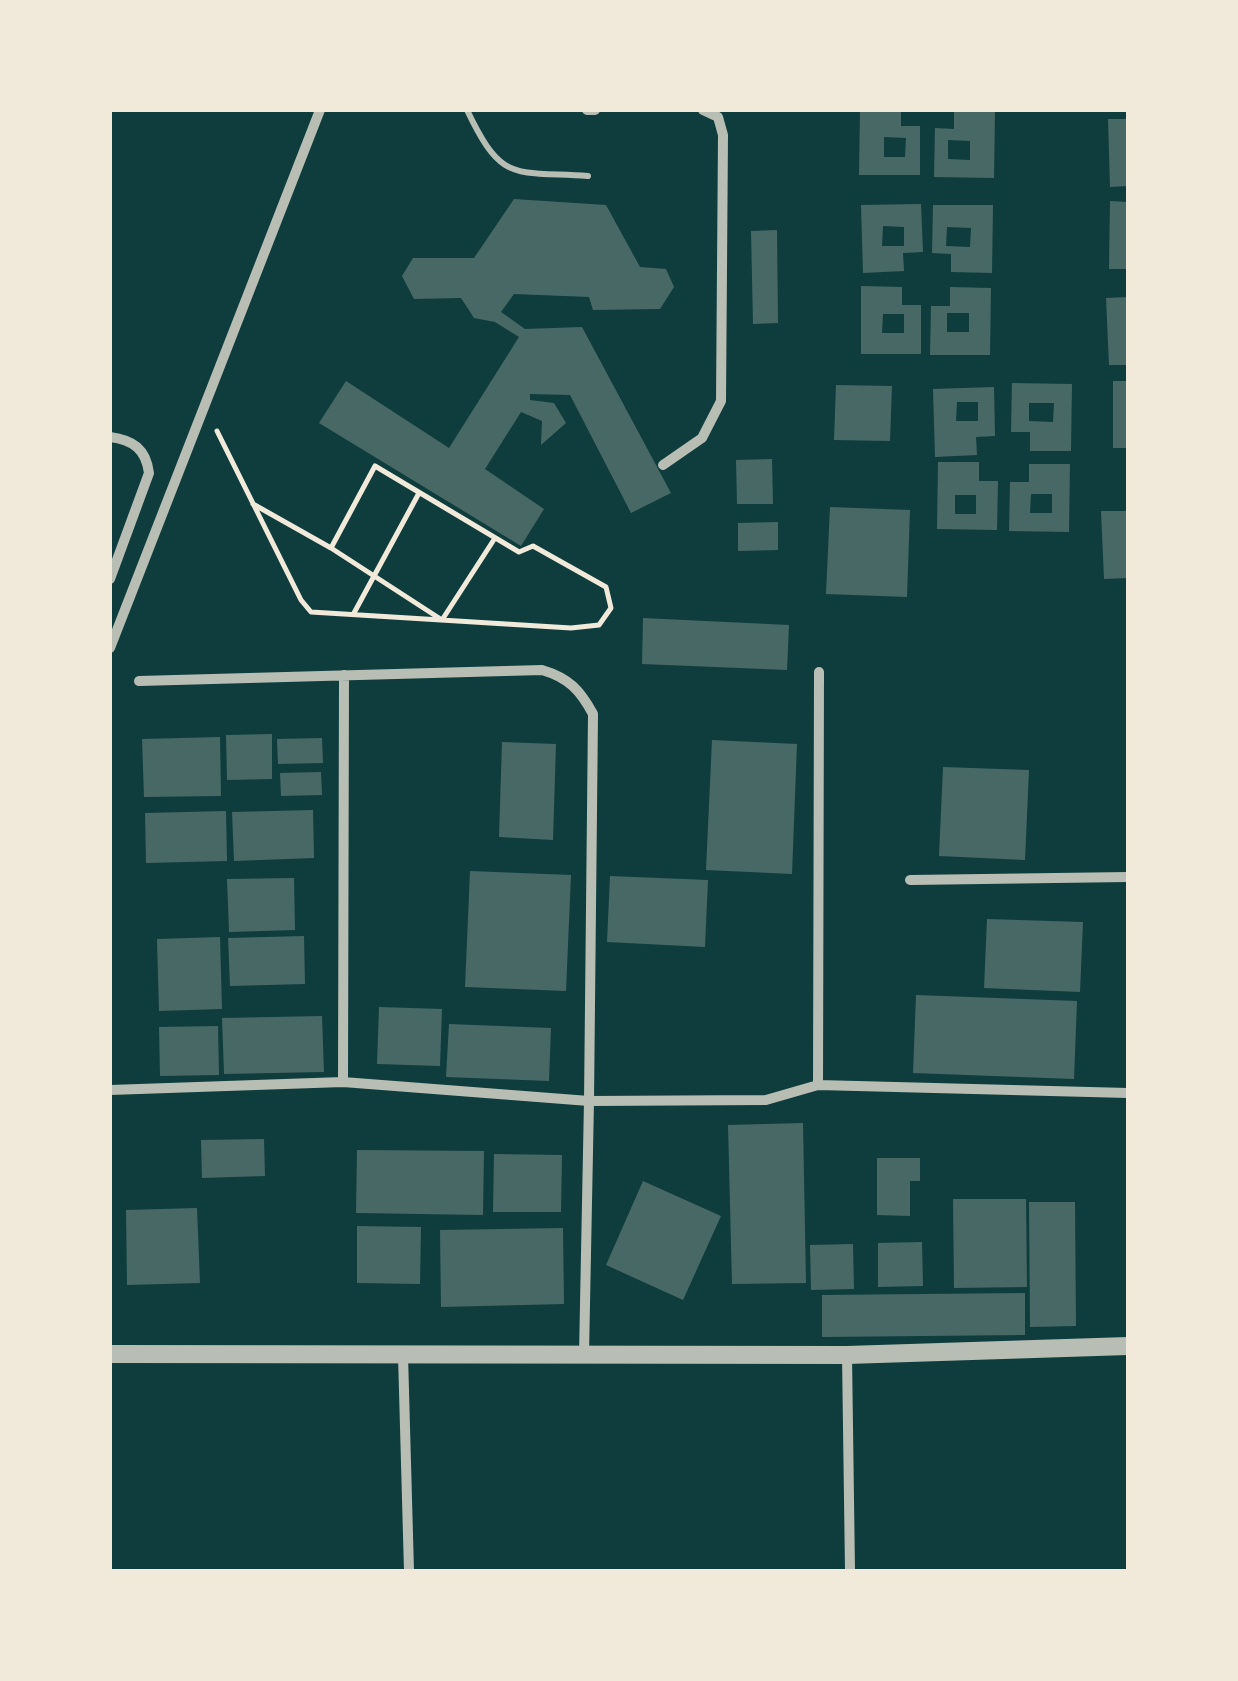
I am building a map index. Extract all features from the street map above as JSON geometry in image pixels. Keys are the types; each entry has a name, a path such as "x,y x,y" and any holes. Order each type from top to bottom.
{"street":[{"path":"110,648 320,110"},
{"path":"587,110 596,110"},
{"path":"664,465 702,438 721,401 723,135 718,114 703,110"},
{"path":"110,437 137,446 147,457 149,473 110,578"},
{"path":"139,681 542,670 561,675 580,690 593,714 584,1356"},
{"path":"818,672 818,1085"},
{"path":"344,675 344,1082"},
{"path":"910,880 1128,876"},
{"path":"110,1090 344,1082 588,1101 766,1100 818,1085 1128,1094"},
{"path":"110,1354 847,1355 1128,1346"},
{"path":"402,1355 409,1571"},
{"path":"847,1355 850,1571"}],"lane":[{"path":"467,110 498,164 511,171 588,176"}],"path":[{"path":"216,431 311,612 571,628 599,625 611,608 606,587 533,546 520,552 375,466 332,548"},
{"path":"354,615 419,493"},
{"path":"253,504 375,573 442,620"},
{"path":"442,620 495,538"}],"building":[{"path":"860,110 901,110 901,126 920,126 920,175 859,175","holes":["884,137 906,138 905,157 884,157"]},
{"path":"954,110 995,111 994,178 934,177 935,128 954,129","holes":["948,140 970,141 970,160 948,159"]},
{"path":"1108,119 1128,119 1128,186 1110,187"},
{"path":"514,199 606,205 640,267 666,269 674,287 660,309 593,310 589,297 514,294 501,312 525,329 582,327 671,493 631,513 570,395 530,394 530,400 554,403 566,423 541,445 542,421 521,412 485,469 544,509 521,546 319,423 346,381 449,448 519,337 495,322 474,318 461,298 414,299 402,276 413,258 474,258"},
{"path":"1110,201 1128,202 1128,269 1109,269"},
{"path":"921,204 923,252 903,253 904,271 863,273 861,205","holes":["883,226 904,227 904,246 882,246"]},
{"path":"933,205 993,205 992,273 951,272 951,254 932,253","holes":["947,227 971,228 970,247 946,246"]},
{"path":"777,230 778,323 753,324 751,231"},
{"path":"861,286 902,287 902,305 921,305 921,354 861,354","holes":["883,314 904,314 904,333 882,333"]},
{"path":"950,287 991,288 990,355 930,355 931,306 950,306","holes":["947,313 969,313 969,332 947,332"]},
{"path":"1128,297 1128,365 1109,365 1106,298"},
{"path":"1113,381 1128,381 1128,448 1113,448"},
{"path":"1012,383 1072,384 1071,451 1030,451 1030,432 1011,432","holes":["1029,403 1054,403 1053,422 1029,421"]},
{"path":"836,385 892,386 890,441 834,440"},
{"path":"994,387 995,436 976,437 977,455 935,457 933,389","holes":["957,402 978,402 978,421 956,421"]},
{"path":"772,459 773,504 737,504 736,460"},
{"path":"938,462 979,462 979,481 998,481 997,530 937,529","holes":["955,495 976,495 976,514 955,514"]},
{"path":"1029,464 1070,464 1069,532 1009,531 1010,482 1029,482","holes":["1031,494 1052,494 1052,513 1030,513"]},
{"path":"830,507 910,510 907,597 826,594"},
{"path":"1101,511 1128,511 1128,578 1104,579"},
{"path":"778,522 778,550 738,551 738,523"},
{"path":"643,618 789,625 787,670 642,664"},
{"path":"272,734 272,779 227,780 226,735"},
{"path":"220,737 221,796 144,797 142,739"},
{"path":"322,738 323,763 278,764 277,739"},
{"path":"712,740 797,744 792,874 706,870"},
{"path":"502,742 556,744 553,840 499,837"},
{"path":"943,767 1029,770 1025,860 939,856"},
{"path":"321,772 322,795 281,796 280,773"},
{"path":"313,810 314,858 234,861 232,812"},
{"path":"226,811 227,861 146,863 145,813"},
{"path":"470,871 571,875 566,991 465,987"},
{"path":"610,876 708,880 705,947 607,942"},
{"path":"294,878 295,930 229,932 227,879"},
{"path":"987,919 1083,922 1080,992 984,988"},
{"path":"304,936 305,984 230,986 228,938"},
{"path":"220,937 222,1009 159,1011 157,939"},
{"path":"916,995 1077,1001 1074,1079 913,1073"},
{"path":"379,1007 442,1009 440,1066 377,1064"},
{"path":"322,1016 324,1072 224,1074 222,1018"},
{"path":"449,1024 551,1028 549,1081 446,1077"},
{"path":"218,1026 219,1075 160,1076 159,1027"},
{"path":"803,1123 806,1283 732,1284 728,1125"},
{"path":"264,1139 265,1176 202,1178 201,1140"},
{"path":"357,1150 484,1151 483,1215 356,1213"},
{"path":"494,1154 562,1155 561,1212 493,1212"},
{"path":"877,1158 920,1158 920,1181 910,1181 910,1216 877,1215"},
{"path":"643,1181 721,1216 683,1300 606,1265"},
{"path":"953,1199 1026,1199 1027,1287 954,1288"},
{"path":"1029,1202 1075,1202 1076,1326 1030,1327"},
{"path":"197,1208 200,1283 127,1285 126,1210"},
{"path":"357,1226 421,1227 420,1284 357,1283"},
{"path":"563,1228 564,1304 441,1307 440,1230"},
{"path":"922,1242 923,1286 878,1287 878,1243"},
{"path":"853,1244 854,1289 811,1290 810,1245"},
{"path":"1025,1293 1025,1335 822,1337 822,1295"}]}
